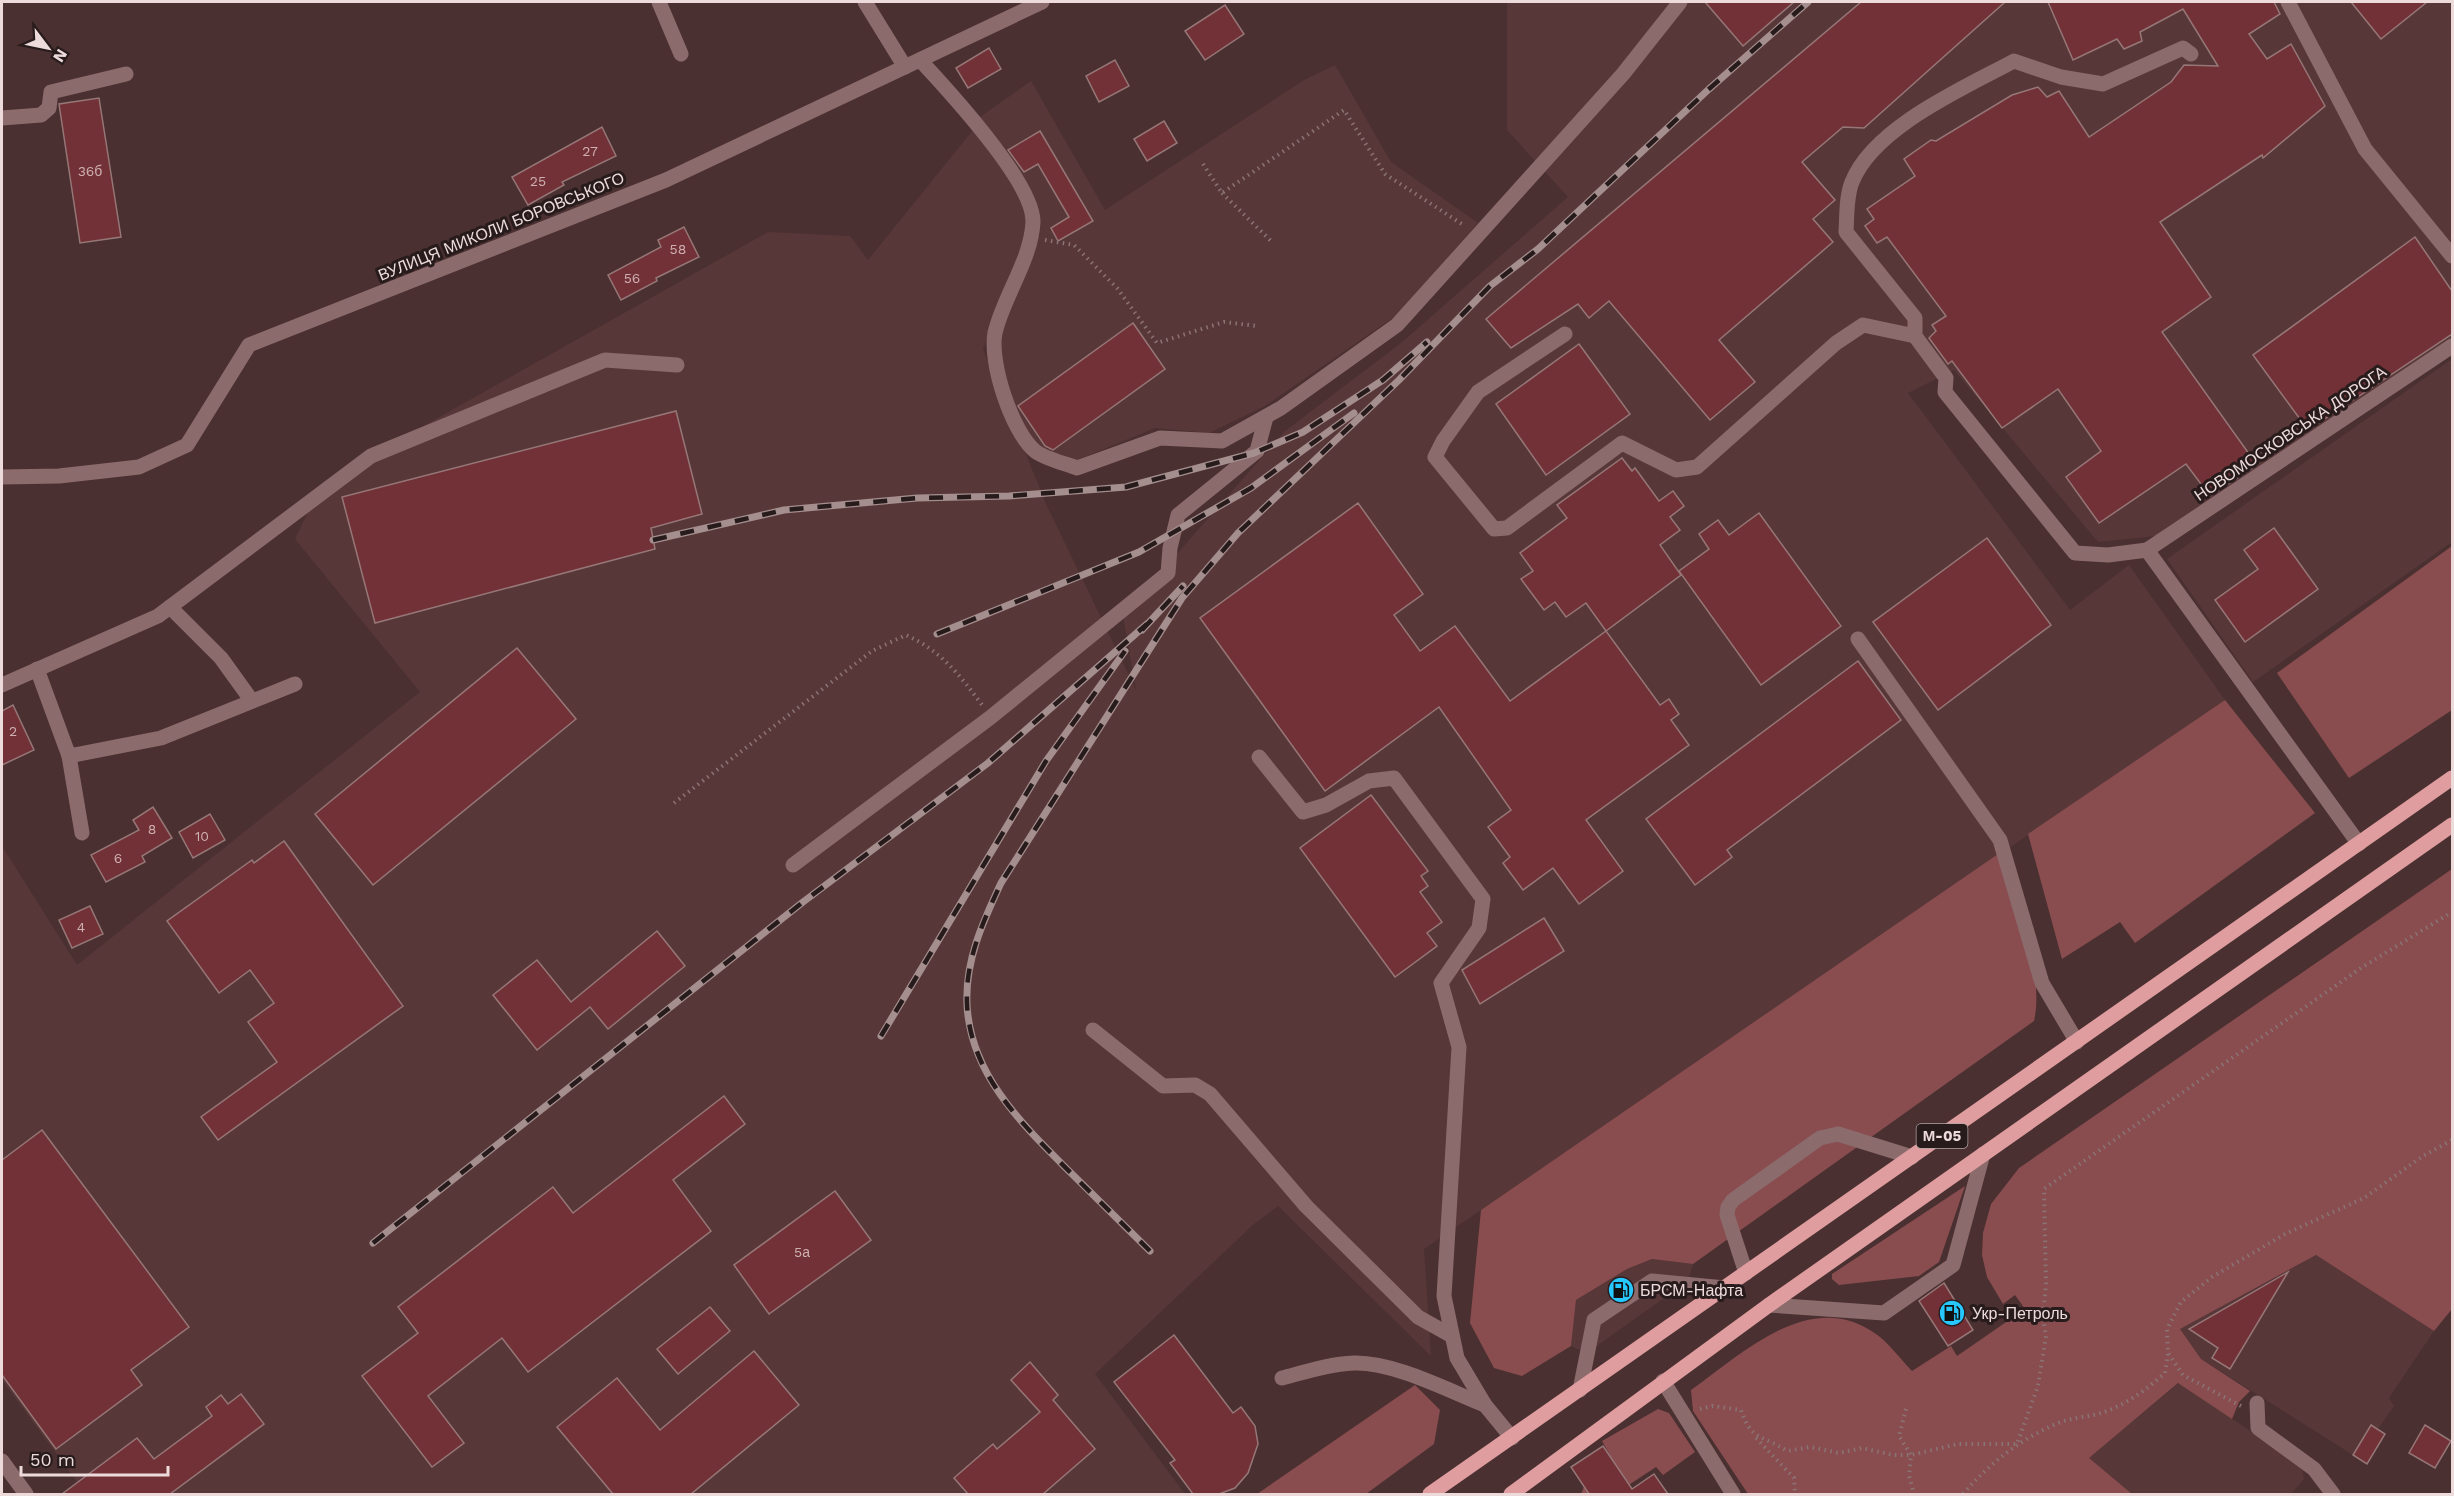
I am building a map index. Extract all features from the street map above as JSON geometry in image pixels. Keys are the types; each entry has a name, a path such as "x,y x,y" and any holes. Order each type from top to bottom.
{"main road":[{"name":"М-05","path":"1430,1494 2452,778"},
{"name":"М-05","path":"1511,1494 1769,1305 2452,825"}],"street":[{"path":"659,2 681,54"},
{"path":"865,2 906,67"},
{"path":"920,60 977,121 1024,194 1033,220 1021,272 995,334 996,365 1020,433 1035,452 1077,468 1160,438 1222,441 1266,417 1397,325 1623,74 1680,2"},
{"path":"2288,2 2365,149 2452,256"},
{"name":"ВУЛИЦЯ МИКОЛИ БОРОВСЬКОГО","path":"2,477 59,476 139,467 187,445 249,345 666,180 1036,3"},
{"path":"2191,54 2183,48 2103,84 2061,77 2014,61 1921,111 1864,159 1851,184 1846,232 1915,318 1915,336 1946,378 1945,392 2075,553 2108,555 2147,550 2359,844"},
{"path":"2,118 41,115 49,108 51,92 126,74"},
{"path":"1565,334 1478,392 1443,441 1435,457 1494,530 1507,528 1622,442 1676,470 1697,466 1836,343 1863,325 1915,336"},
{"name":"НОВОМОСКОВСЬКА ДОРОГА","path":"2147,550 2452,346"},
{"path":"2,685 158,616 370,456 605,360 677,365"},
{"path":"794,865 991,717 1168,573 1170,548 1178,515 1257,451 1266,417"},
{"path":"170,607 221,658 252,701"},
{"path":"1858,639 2000,840 2042,982 2077,1042"},
{"path":"37,669 69,756 82,833"},
{"path":"69,756 161,738 295,684"},
{"path":"1259,757 1303,812 1326,805 1369,781 1394,778 1483,899 1479,928 1441,982 1459,1047 1444,1296 1457,1359 1485,1405 1512,1438"},
{"path":"1094,1030 1163,1086 1195,1085 1210,1094 1306,1206 1418,1317 1452,1336"},
{"path":"1746,1273 1727,1215 1728,1207 1733,1200 1820,1138 1838,1134 1912,1157"},
{"path":"1769,1305 1884,1312 1953,1265 1983,1154"},
{"path":"1580,1390 1594,1320 1652,1281 1725,1288"},
{"path":"1282,1378 1330,1366 1355,1363 1408,1374 1485,1405"},
{"path":"1663,1381 1733,1494"},
{"path":"2258,1409 2258,1428 2314,1468 2333,1494"},
{"path":"2,1461 27,1494"}],"path":[{"path":"1222,192 1344,110 1384,174 1478,235"},
{"path":"1203,164 1222,192 1272,242"},
{"path":"1030,235 1051,243 1074,245 1117,288 1157,343 1224,322 1257,326"},
{"path":"674,803 872,651 906,635 928,645 965,681 991,717"},
{"path":"2017,1444 2038,1386 2046,1336 2043,1318 2046,1284 2044,1190 2361,968 2452,912"},
{"path":"1963,1494 1984,1470 2017,1444 2060,1422 2101,1413 2144,1391 2165,1373 2168,1353 2167,1329 2181,1302 2212,1277 2285,1234 2364,1198 2423,1156 2452,1140"},
{"path":"2168,1353 2183,1375 2258,1409"},
{"path":"1683,1412 1713,1406 1742,1410 1746,1426 1753,1436 1794,1478 1796,1494"},
{"path":"1906,1409 1899,1436 1911,1455 1910,1476 1914,1494"},
{"path":"1753,1436 1775,1443 1787,1451 1810,1447 1839,1454 1862,1448 1893,1455 1911,1455 1958,1444 2017,1444"}],"shaded area":[{"path":"1507,2 2452,2 2452,340 2156,536 2098,542 1954,370 1908,393 2070,610 2129,565 2225,700 1424,1249 1431,1356 1278,1206 1254,1224 1095,1374 1185,1494 86,1494 2,1380 2,846 77,965 420,692 295,539 322,483 768,232 850,236 868,260 977,125 1023,203 1028,226 1014,276 983,349 1047,506 1136,690 1123,615 1285,431 1401,343 1568,197 1507,130"},
{"path":"1335,65 1391,162 1478,223 1397,315 1265,406 1209,433 1155,428 1075,461 1037,448 1023,429 999,361 999,336 1037,220 980,117 1031,81 1105,210 1304,80"},
{"path":"2452,359 2452,542 2253,682 2167,559"},
{"path":"2452,546 2452,710 2349,778 2277,673"},
{"path":"2225,700 2315,813 2135,943 2120,922 2062,959 2028,834"},
{"path":"2001,852 2032,959 2036,1002 2034,1021 1693,1264 1652,1259 1627,1269 1576,1300 1571,1346 1522,1376 1494,1368 1470,1323 1481,1210"},
{"path":"2452,869 2452,1309 2434,1331 2316,1255 2180,1329 2201,1359 2250,1391 2239,1402 2232,1419 2178,1383 2089,1458 2132,1494 1748,1494 1693,1411 1691,1390 1754,1344 1777,1331 1800,1322 1824,1318 1849,1321 1873,1332 1889,1345 1912,1371 1951,1346 1957,1356 2025,1309 2015,1295 2003,1304 1987,1277 1982,1255 1983,1233 1991,1204 2019,1168"},
{"path":"1965,1186 1939,1262 1919,1276 1839,1285 1832,1279 1832,1274"},
{"path":"2316,1255 2434,1331 2389,1398 2394,1406 2378,1429 2371,1425 2353,1455 2201,1359 2179,1329"},
{"path":"1652,1259 1693,1264 1688,1281 1591,1350 1571,1346 1576,1300 1627,1269"},
{"path":"2179,1383 2301,1465 2304,1479 2291,1494 2132,1494 2088,1458"},
{"path":"1415,1385 1440,1410 1434,1444 1366,1494 1257,1494"},
{"path":"1658,1409 1669,1413 1695,1452 1663,1475 1656,1467 1615,1494 1581,1494 1584,1487 1616,1466 1602,1441"}],"building":[{"path":"1705,2 1794,2 1743,46"},
{"path":"1861,2 2005,2 1864,128 1843,127 1802,162 1835,200 1813,219 1833,242 1719,340 1755,382 1710,420 1609,301 1589,318 1578,304 1511,348 1486,319"},
{"path":"2048,2 2274,2 2280,14 2249,34 2267,59 2291,44 2325,106 2263,158 2262,155 2160,222 2211,297 2162,332 2257,465 2210,496 2186,464 2099,523 2066,477 2101,451 2058,389 2002,428 1952,361 1948,364 1929,338 1936,331 1932,325 1946,316 1887,237 1877,243 1865,226 1874,219 1867,209 1915,176 1904,159 1931,140 1936,141 2012,95 2038,87 2047,97 2059,91 2089,137 2171,82 2184,65 2218,66 2183,9 2140,32 2142,41 2124,49 2117,39 2073,60"},
{"path":"2351,2 2427,2 2381,39"},
{"path":"1225,5 1244,34 1205,60 1185,31"},
{"path":"989,48 1001,69 968,88 956,68"},
{"path":"1115,60 1129,86 1099,102 1086,76"},
{"path":"99,98 121,237 80,243 59,104"},
{"path":"1164,121 1177,143 1147,161 1134,139"},
{"path":"602,127 616,156 562,182 564,185 528,205 512,177"},
{"path":"1040,131 1093,221 1058,241 1051,228 1069,217 1038,164 1024,172 1008,150"},
{"path":"684,227 699,257 656,278 657,281 621,300 608,275 661,247 658,240"},
{"path":"2415,237 2452,291 2452,334 2308,430 2253,355"},
{"path":"1133,323 1165,369 1053,450 1045,446 1018,406"},
{"path":"1579,344 1630,414 1546,475 1496,404"},
{"path":"676,411 702,514 651,528 655,549 375,623 342,497"},
{"path":"1622,458 1632,471 1635,468 1659,501 1673,491 1684,506 1670,517 1680,530 1660,545 1681,575 1606,631 1586,603 1566,617 1555,602 1544,610 1521,579 1533,571 1520,553 1567,518 1557,505"},
{"path":"1358,503 1423,594 1394,615 1420,651 1455,626 1510,701 1606,631 1660,705 1669,699 1679,714 1671,720 1689,745 1586,820 1623,871 1579,904 1553,868 1523,890 1503,863 1510,857 1488,827 1511,810 1439,707 1325,791 1200,618"},
{"path":"1759,513 1841,626 1761,685 1679,571 1709,549 1699,534 1718,520 1729,535"},
{"path":"2274,528 2318,589 2245,642 2215,600 2258,569 2244,550"},
{"path":"1987,538 2051,625 1938,710 1873,622"},
{"path":"517,648 576,719 373,885 315,814"},
{"path":"1858,661 1901,720 1727,850 1732,857 1695,885 1646,819"},
{"path":"13,705 34,750 2,765 2,711"},
{"path":"1371,795 1428,871 1421,876 1428,886 1420,892 1442,922 1427,933 1437,946 1395,977 1300,848"},
{"path":"153,807 172,838 142,856 145,862 106,882 91,855 139,830 133,820"},
{"path":"210,814 225,840 193,858 179,832"},
{"path":"284,841 403,1006 218,1140 201,1117 277,1062 248,1022 274,1003 250,970 219,993 167,921 252,860 254,863"},
{"path":"90,906 103,934 72,948 59,920"},
{"path":"1544,918 1564,951 1480,1004 1462,970"},
{"path":"657,931 685,966 608,1029 590,1007 537,1050 493,995 537,960 571,1002"},
{"path":"724,1096 745,1124 673,1180 711,1231 528,1372 502,1338 428,1396 464,1443 432,1467 362,1376 418,1333 398,1307 553,1187 573,1213"},
{"path":"42,1130 189,1327 131,1370 142,1385 56,1449 2,1375 2,1160"},
{"path":"835,1191 871,1240 769,1314 734,1265"},
{"path":"2288,1272 2230,1369 2212,1358 2218,1348 2189,1329"},
{"path":"1944,1283 1973,1330 1948,1346 1919,1301"},
{"path":"710,1307 730,1331 678,1374 657,1349"},
{"path":"1174,1335 1233,1413 1241,1407 1255,1426 1258,1444 1248,1473 1235,1488 1219,1494 1193,1494 1170,1463 1175,1460 1114,1382"},
{"path":"754,1351 799,1405 691,1494 613,1494 557,1427 617,1378 660,1430"},
{"path":"1030,1362 1058,1395 1053,1400 1095,1449 1043,1494 968,1494 954,1478 993,1444 997,1449 1040,1412 1011,1380"},
{"path":"241,1394 264,1424 170,1494 62,1494 137,1438 154,1459 212,1416 206,1407 221,1395 228,1404"},
{"path":"2371,1425 2385,1434 2367,1464 2353,1455"},
{"path":"2425,1425 2451,1441 2435,1468 2409,1453"},
{"path":"1603,1446 1632,1489 1654,1474 1668,1494 1589,1494 1571,1467"}],"railway":[{"path":"1150,1251 1019,1119 989,1077 978,1054 970,1030 967,1004 969,972 976,942 1001,883 1182,598 1238,533 1399,380 1490,286 1538,249 1709,89 1808,2"},
{"path":"653,540 784,510 917,498 1009,496 1126,487 1254,453 1303,432 1383,380 1427,342"},
{"path":"937,634 1139,552 1251,488 1354,413"},
{"path":"1142,630 1183,586"},
{"path":"373,1243 803,902 988,763 1147,624"},
{"path":"881,1036 1046,761 1125,651"}],"place":[{"name":"БРСМ-Нафта","path":"1621,1290"},
{"name":"Укр-Петроль","path":"1952,1313"}]}
